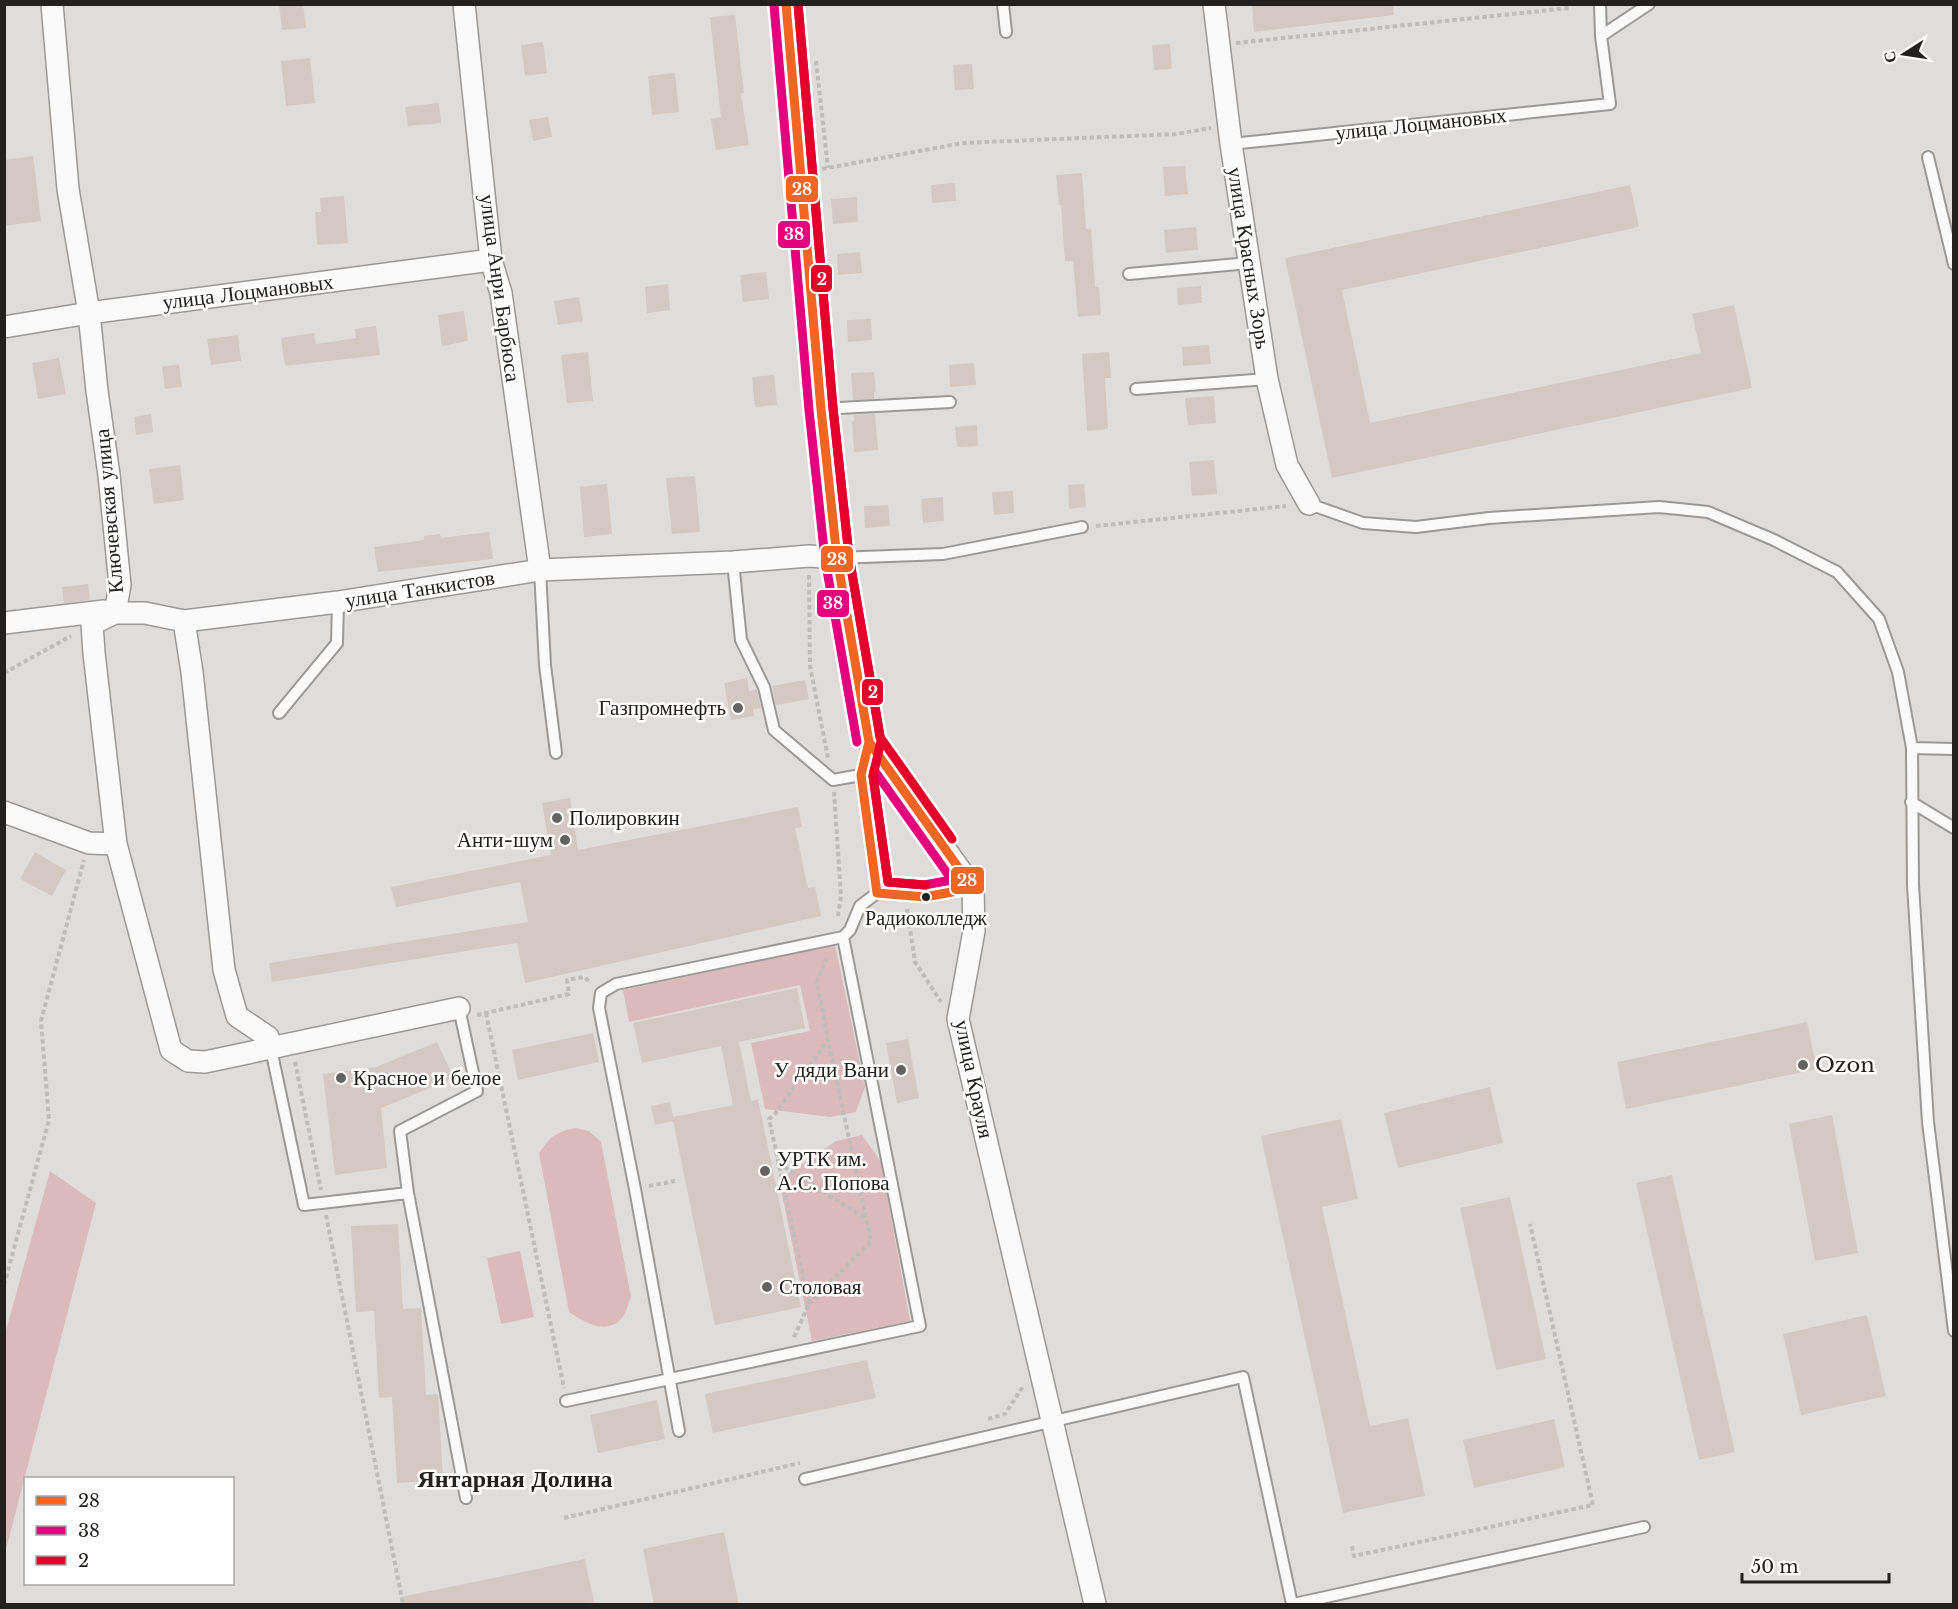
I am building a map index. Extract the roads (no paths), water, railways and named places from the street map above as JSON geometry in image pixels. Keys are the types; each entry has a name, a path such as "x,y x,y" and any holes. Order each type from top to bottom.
{"street":[{"name":"Ключевская улица","path":"52,4 68,189 89,313 120,585 115,613 93,624 116,844"},
{"name":"улица Анри Барбюса","path":"464,4 491,260 501,293 540,570"},
{"path":"786,4 821,409 837,558 869,742 973,888"},
{"name":"улица Красных Зорь","path":"1214,4 1230,135 1267,379 1287,465 1309,504"},
{"name":"улица Лоцмановых","path":"4,327 89,313 491,260"},
{"name":"улица Танкистов","path":"4,623 104,611 145,613 184,621 338,602 540,570 733,562 809,556 837,558"},
{"path":"184,621 192,672 224,970 237,1016 268,1037 271,1049"},
{"path":"4,812 89,843 116,844 171,1050 188,1061 205,1062 460,1013"},
{"name":"улица Крауля","path":"973,888 974,931 958,1018 1095,1605"}],"lane":[{"path":"1003,4 1006,32"},
{"path":"1600,4 1601,36"},
{"path":"1601,36 1649,4"},
{"name":"улица Лоцмановых","path":"1230,135 1610,104 1601,36"},
{"path":"1928,157 1953,264"},
{"path":"1129,274 1249,263"},
{"path":"1136,389 1267,379"},
{"path":"821,409 950,402"},
{"path":"1309,504 1363,523 1416,527 1489,518 1659,507 1708,512 1774,540 1837,572 1880,619 1898,672 1912,748 1913,885 1928,1122 1953,1331"},
{"path":"837,558 943,554 1082,527"},
{"path":"733,562 741,640 764,687 774,730 833,780 861,775"},
{"path":"540,570 545,665 556,753"},
{"path":"279,713 337,643 338,602"},
{"path":"869,742 861,775 877,893"},
{"path":"1912,748 1953,749"},
{"path":"1911,802 1953,828"},
{"path":"679,1431 599,1008 601,993 616,984 839,938 850,930 860,906 877,893 926,897 973,888"},
{"path":"566,1401 920,1326 839,938"},
{"path":"460,1013 477,1091 400,1131 408,1193 466,1498"},
{"path":"271,1049 304,1204 408,1193"},
{"path":"805,1479 1243,1377 1293,1605 1644,1527"}],"place":[{"name":"Газпромнефть","path":"738,708"},
{"name":"Полировкин","path":"557,818"},
{"name":"Анти-шум","path":"565,840"},
{"name":"Радиоколледж","path":"926,897"},
{"name":"Ozon","path":"1803,1065"},
{"name":"У дяди Вани","path":"901,1070"},
{"name":"Красное и белое","path":"341,1078"},
{"name":"УРТК им. А.С. Попова","path":"765,1171"},
{"name":"Столовая","path":"767,1287"}],"district":[{"name":"Янтарная Долина","path":"515,1478"}]}
